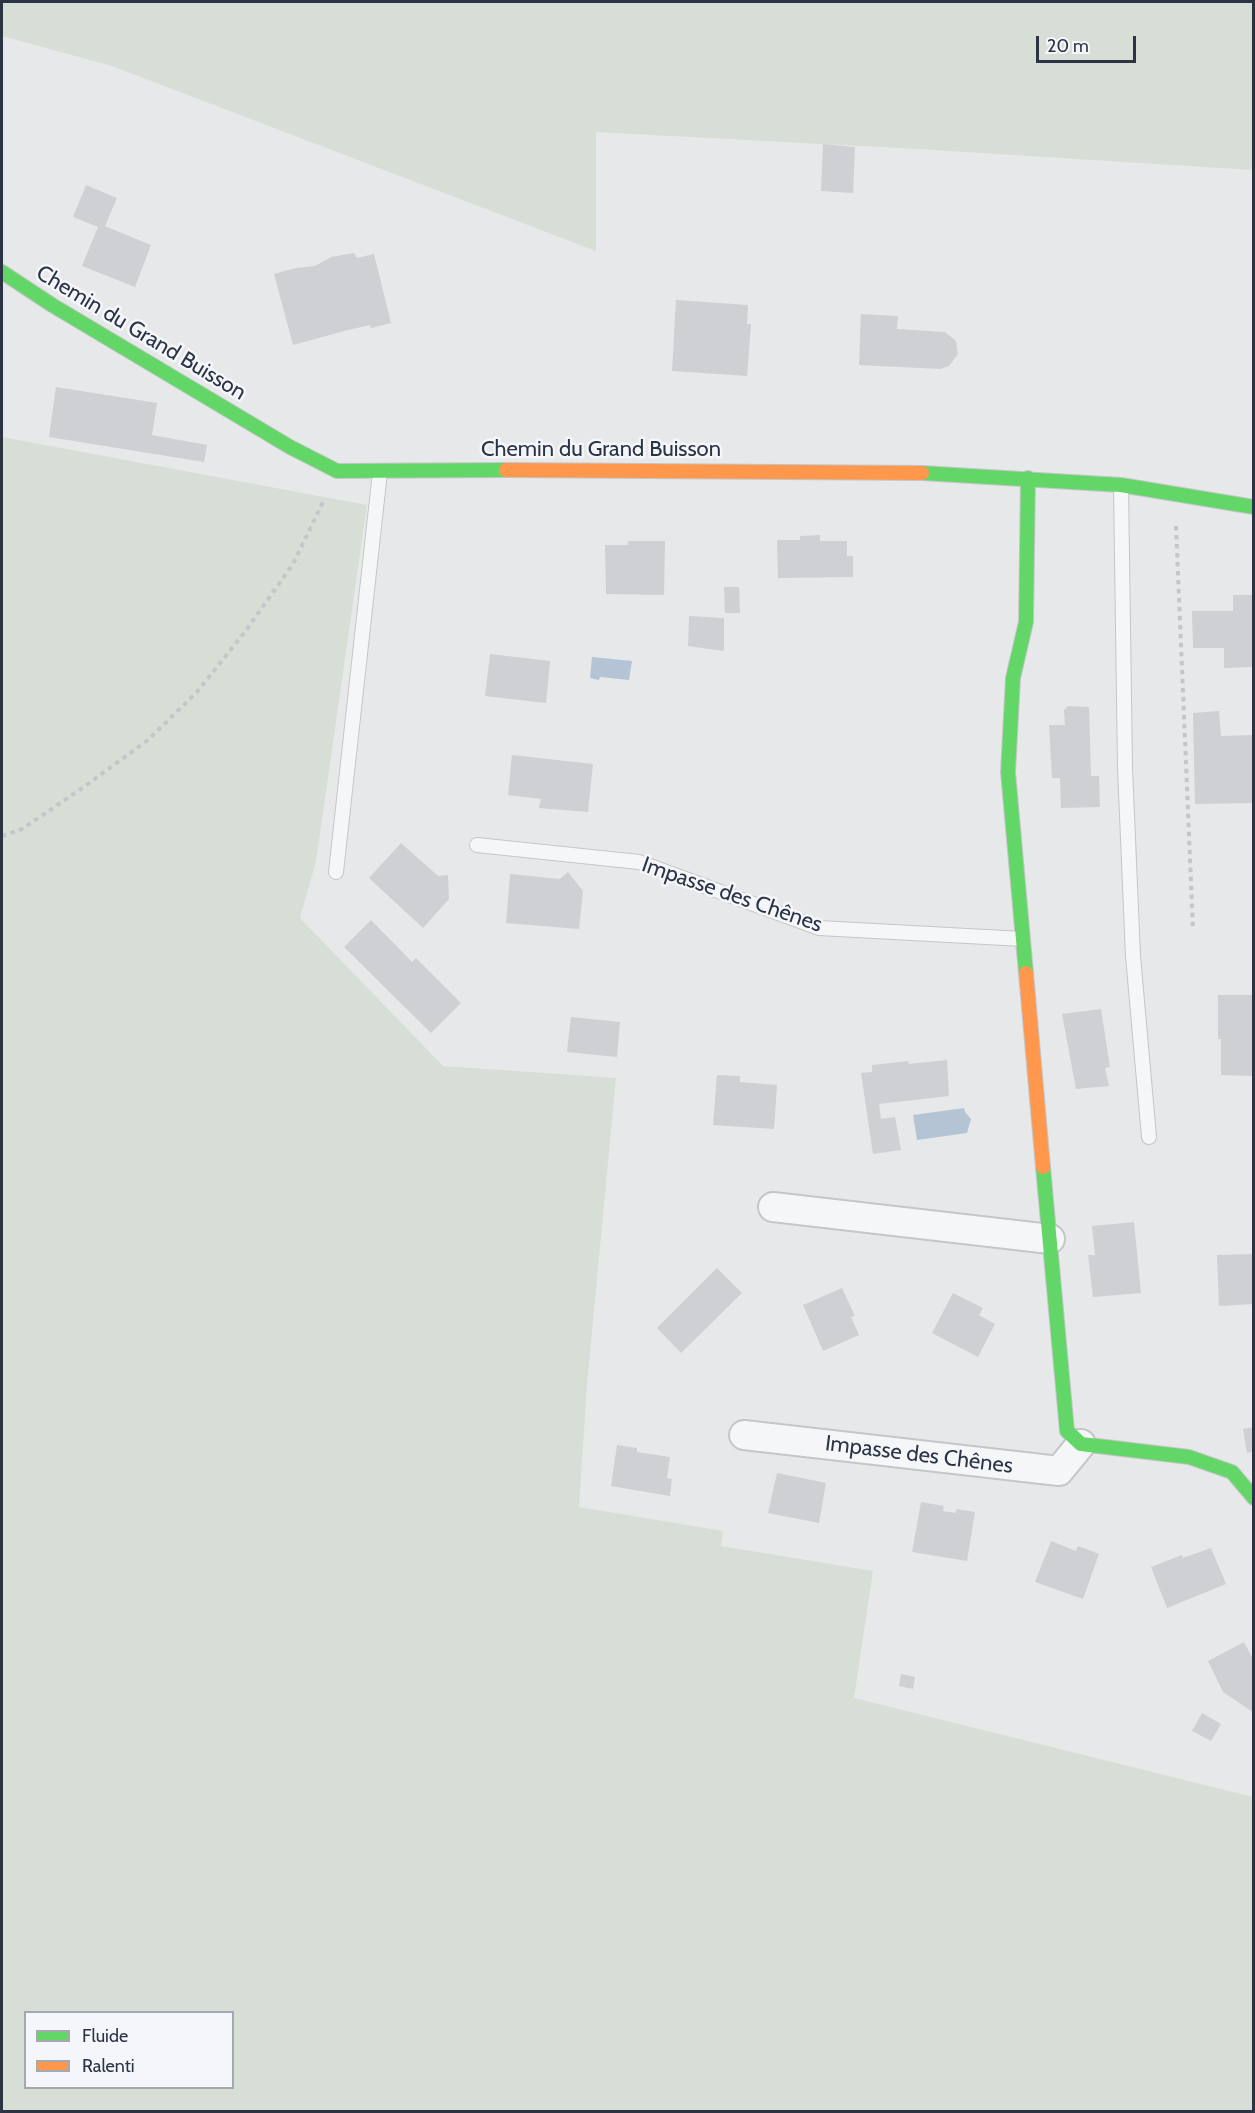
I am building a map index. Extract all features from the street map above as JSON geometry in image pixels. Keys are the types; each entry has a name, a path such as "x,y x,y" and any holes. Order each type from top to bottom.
{"street":[{"name":"Chemin du Grand Buisson","path":"2,272 80,322 261,430 337,471 609,470 919,473 1121,485 1254,507"},
{"path":"1028,478 1026,622 1013,678 1008,772 1068,1431 1081,1444 1189,1456 1232,1472 1254,1498"},
{"path":"773,1207 1050,1239"},
{"name":"Impasse des Chênes","path":"744,1435 1059,1471 1081,1444"}],"lane":[{"path":"336,872 380,472"},
{"path":"1121,485 1125,780 1133,956 1149,1137"},
{"name":"Impasse des Chênes","path":"477,845 639,862 819,928 1023,939"}],"path":[{"path":"2,836 22,829 148,740 197,692 294,564 337,471"},
{"path":"1175,494 1193,930"}],"shaded area":[{"path":"2,2 1253,2 1253,170 596,132 596,251 112,66 2,36"},
{"path":"2,437 367,505 316,861 300,918 443,1066 616,1078 587,1384 579,1507 723,1531 721,1546 873,1571 854,1698 1253,1797 1253,2111 2,2111"}],"water":[{"path":"592,657 632,661 629,680 590,678"},
{"path":"964,1108 971,1119 967,1133 917,1140 913,1115"}],"building":[{"path":"823,144 855,147 853,193 821,191"},
{"path":"86,185 117,198 105,226 151,245 135,287 82,266 98,227 73,217"},
{"path":"354,253 357,258 374,254 391,323 371,328 370,325 293,345 274,274 315,266 331,257"},
{"path":"676,300 748,305 747,324 751,324 747,376 672,371"},
{"path":"861,314 898,316 897,329 945,332 956,341 958,354 949,366 940,369 859,365"},
{"path":"56,387 157,403 152,435 207,445 204,462 49,437"},
{"path":"820,535 820,541 847,541 847,556 853,556 853,577 778,578 777,540 800,540 800,536"},
{"path":"628,541 665,541 664,595 606,594 605,545 628,545"},
{"path":"724,587 739,587 740,613 725,613"},
{"path":"1233,595 1254,595 1254,667 1224,668 1224,648 1193,648 1192,611 1233,611"},
{"path":"689,616 724,618 724,651 688,646"},
{"path":"490,654 550,661 546,703 485,696"},
{"path":"1068,706 1089,707 1091,776 1099,776 1100,807 1061,808 1060,778 1052,778 1049,725 1065,725 1064,710"},
{"path":"1219,711 1221,736 1254,735 1254,803 1195,804 1193,713"},
{"path":"512,755 593,764 588,812 539,808 541,799 508,795"},
{"path":"401,843 438,876 448,875 449,899 423,928 369,878"},
{"path":"568,872 583,891 579,929 506,923 510,874 560,879"},
{"path":"371,920 412,962 416,958 461,1003 431,1033 344,947"},
{"path":"1218,995 1254,995 1254,1076 1221,1075"},
{"path":"1101,1009 1110,1067 1105,1068 1109,1086 1076,1089 1062,1014"},
{"path":"571,1017 620,1022 617,1057 567,1052"},
{"path":"947,1060 949,1096 879,1104 881,1119 895,1117 901,1150 873,1154 861,1073 872,1072 872,1065"},
{"path":"717,1075 740,1076 740,1082 777,1085 774,1129 713,1125"},
{"path":"1134,1222 1141,1293 1093,1297 1088,1255 1095,1255 1092,1226"},
{"path":"1254,1254 1254,1304 1219,1306 1217,1255"},
{"path":"717,1268 742,1293 681,1353 657,1328"},
{"path":"842,1288 855,1316 851,1317 859,1335 823,1351 803,1305"},
{"path":"953,1293 983,1308 979,1315 995,1324 978,1357 932,1333"},
{"path":"1254,1427 1254,1451 1247,1453 1243,1429"},
{"path":"617,1445 637,1448 637,1452 670,1457 667,1478 672,1479 670,1496 611,1486"},
{"path":"777,1473 826,1483 819,1523 768,1513"},
{"path":"921,1502 944,1506 943,1511 956,1513 956,1509 975,1512 967,1561 912,1552"},
{"path":"1051,1541 1076,1551 1078,1546 1099,1554 1083,1599 1035,1582"},
{"path":"1211,1548 1226,1584 1167,1608 1151,1567 1182,1555 1183,1558"},
{"path":"1244,1642 1254,1661 1254,1713 1223,1692 1208,1661"},
{"path":"901,1674 915,1677 913,1689 899,1686"},
{"path":"1202,1713 1221,1724 1211,1741 1192,1731"}],"traffic: fast":[{"path":"2,272 52,305 290,447 337,471 506,470"},
{"path":"922,473 1121,485 1254,507"},
{"path":"1026,973 1008,772 1013,678 1026,622 1028,478"},
{"path":"1043,1167 1067,1431 1081,1444 1189,1457 1232,1472 1254,1498"}],"traffic: slow":[{"path":"506,470 922,473"},
{"path":"1026,973 1043,1167"}]}
